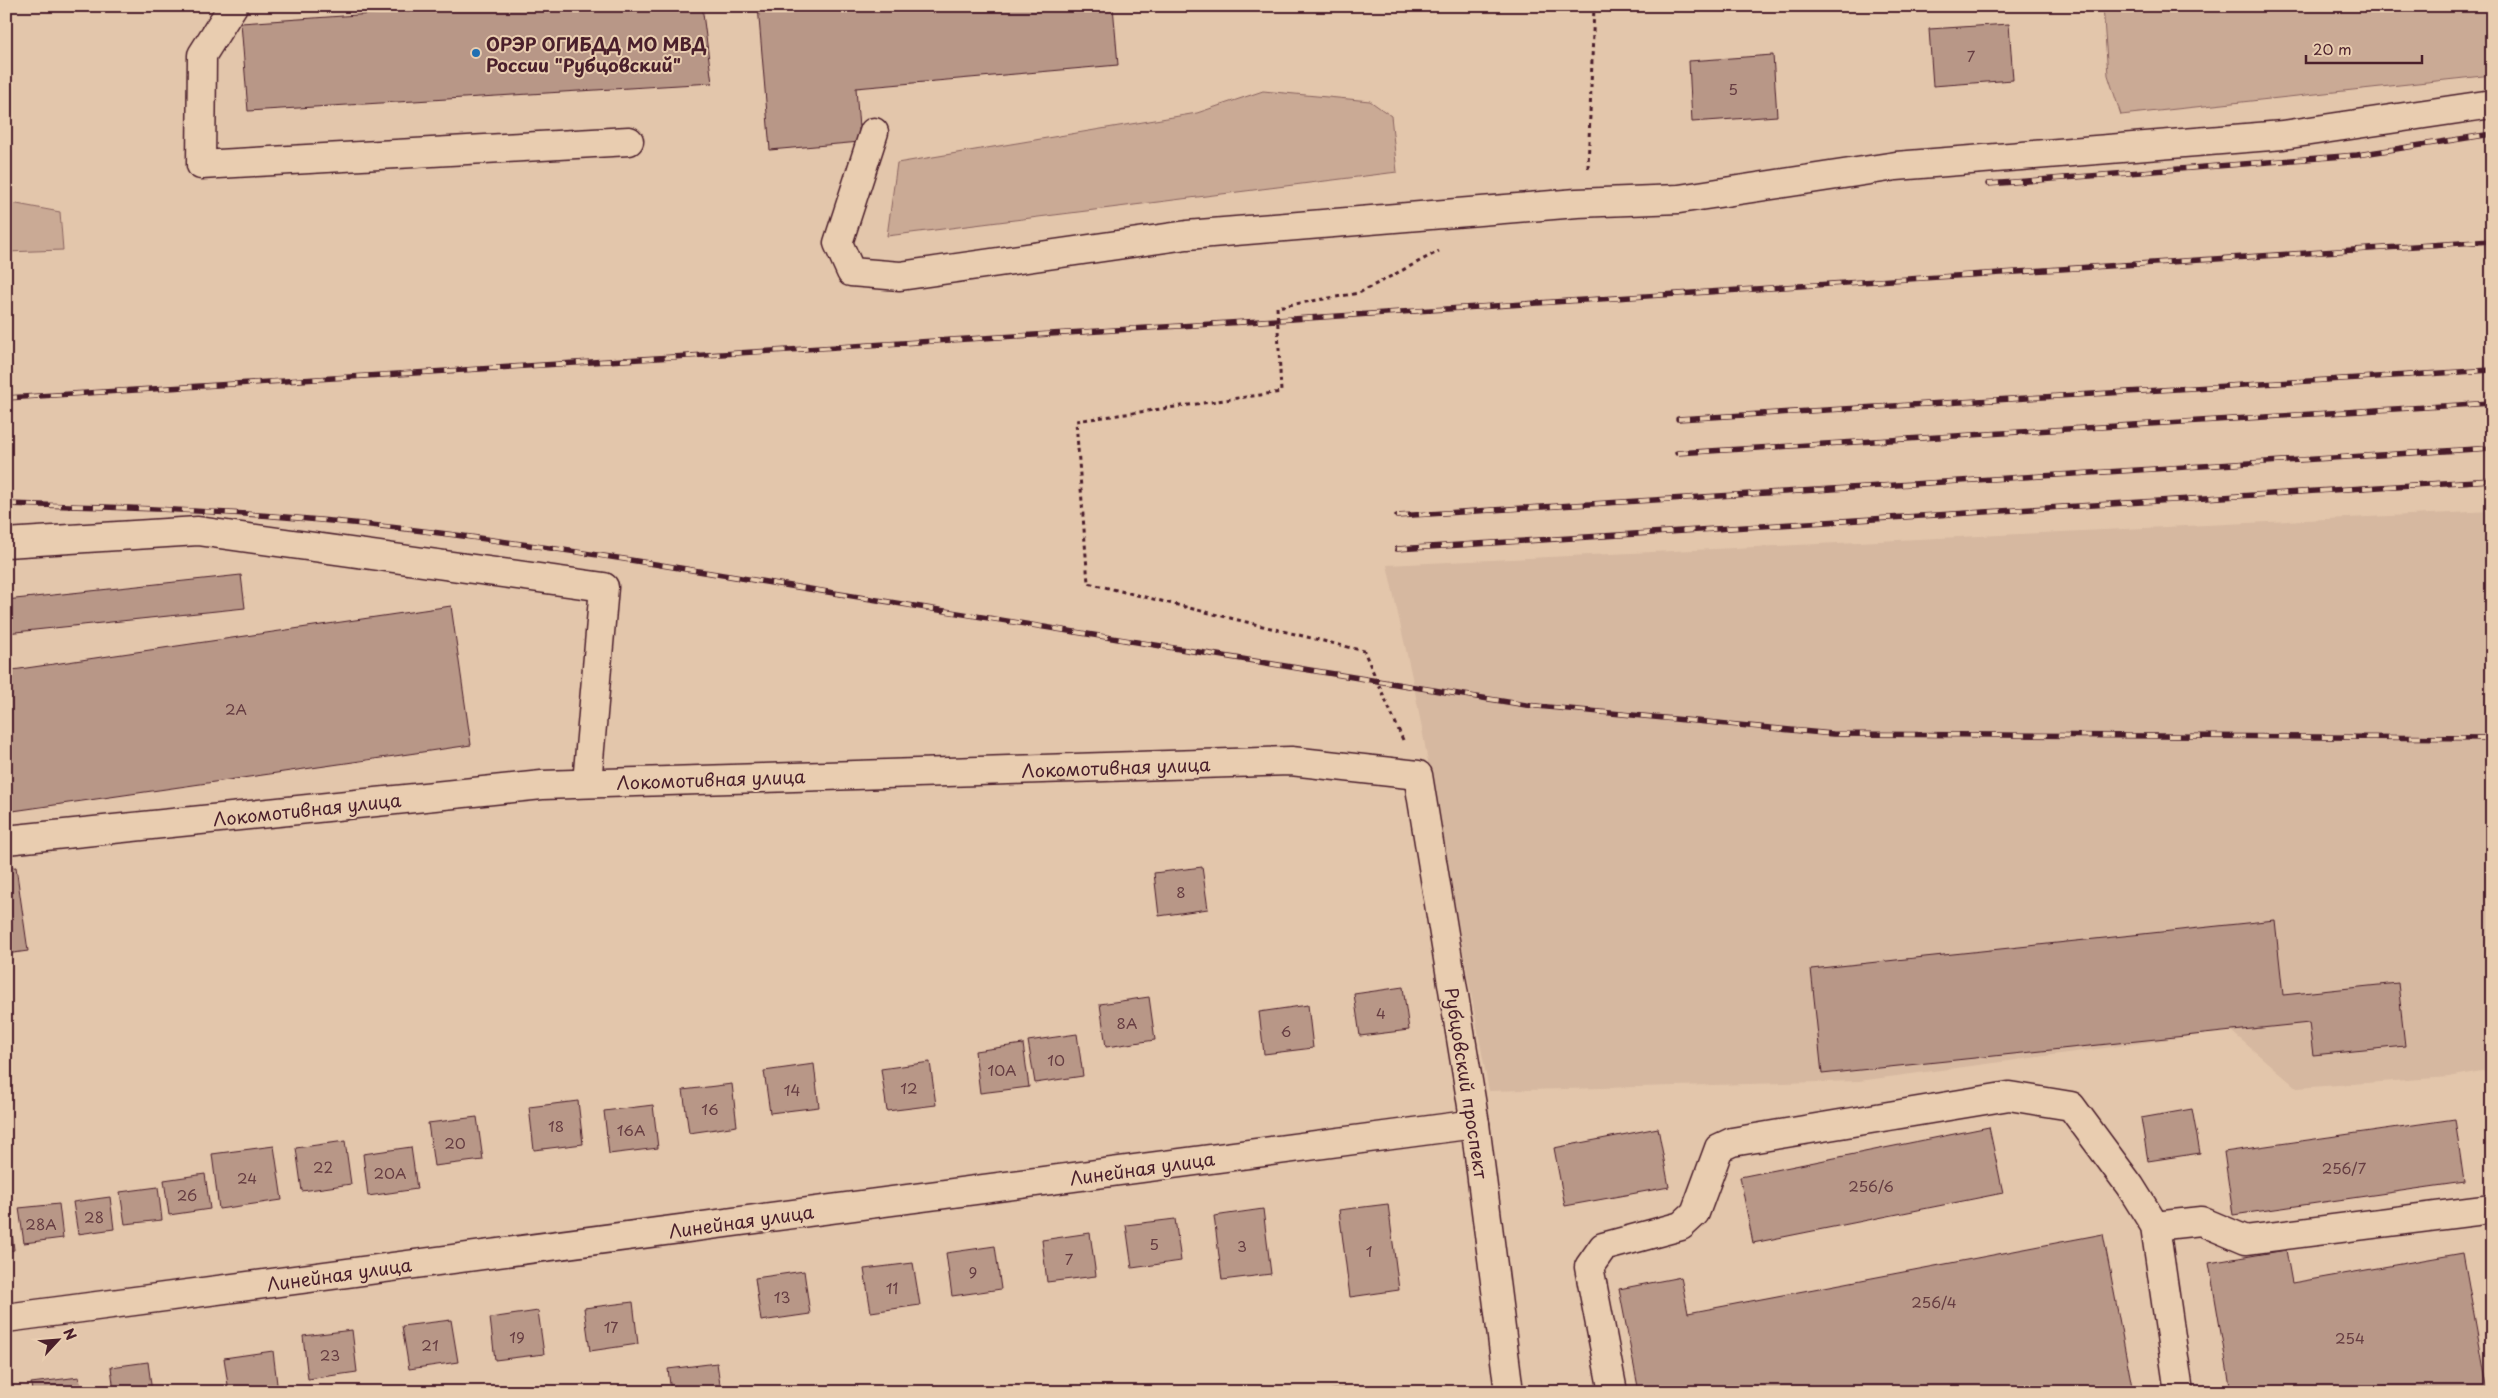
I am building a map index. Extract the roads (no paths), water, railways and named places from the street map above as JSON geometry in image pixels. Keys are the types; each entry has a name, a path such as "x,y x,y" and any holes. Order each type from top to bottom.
{"street":[{"path":"233,6 202,55 201,165 629,141"},
{"path":"874,132 838,243 851,272 900,276 1188,236 1577,203 1679,198 1896,166 2282,135 2492,104"},
{"path":"6,543 198,531 604,587 587,783"},
{"name":"Локомотивная улица","path":"6,840 542,784 1291,762 1418,775"},
{"name":"Рубцовский проспект","path":"1418,775 1475,1124 1510,1392"},
{"path":"1613,1392 1589,1267 1604,1247 1681,1226 1695,1213 1719,1148 1732,1142 2009,1096 2071,1106 2130,1186 2155,1226 2179,1392"},
{"name":"Линейная улица","path":"6,1318 1475,1124"},
{"path":"2155,1226 2201,1221 2246,1240 2492,1210"}],"railway":[{"path":"1988,184 2357,155 2492,134"},
{"path":"6,398 1277,320 2492,241"},
{"path":"1678,419 2492,370"},
{"path":"1677,453 2492,403"},
{"path":"1397,516 2492,448"},
{"path":"1397,549 2492,480"},
{"path":"6,504 203,511 434,532 624,559 1526,705 1833,734 2492,738"}],"place":[{"name":"ОРЭР ОГИБДД МО МВД России \"Рубцовский\"","path":"476,53"}]}
